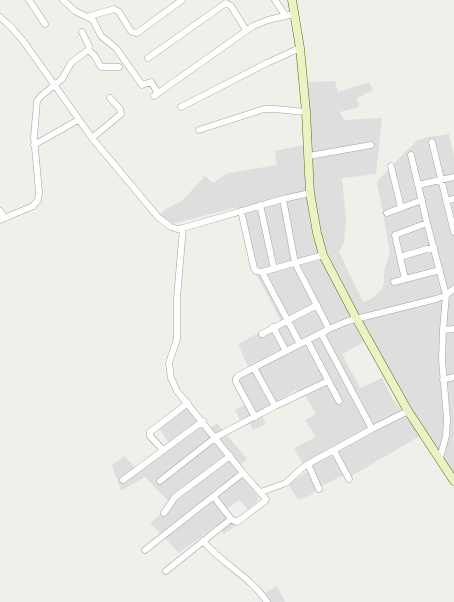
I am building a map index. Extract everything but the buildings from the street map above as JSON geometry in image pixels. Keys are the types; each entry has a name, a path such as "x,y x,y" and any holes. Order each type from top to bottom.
{"street":[{"path":"29,0 45,24"},
{"path":"64,0 75,11 93,20 101,36 112,44 120,53 142,85 151,82 156,95 246,30 268,20 294,14"},
{"path":"88,17 114,9 119,12 130,30 137,33 182,0"},
{"path":"276,0 285,15"},
{"path":"292,0 300,48 306,112 310,193 317,233 324,255 356,318 408,411 454,481"},
{"path":"148,58 226,4 231,6 246,30"},
{"path":"0,17 24,42 92,138 158,217 171,227 177,229 183,228 283,198 310,193"},
{"path":"0,211 3,219 33,206 38,200 39,192 34,145 37,101 40,96 54,86 63,77 69,66 88,50 89,46 82,32"},
{"path":"181,107 300,48"},
{"path":"88,50 93,53 101,67 119,67"},
{"path":"92,138 121,114 120,109 110,98"},
{"path":"200,130 264,109 306,112"},
{"path":"34,145 78,120"},
{"path":"432,142 440,179 452,217 454,232"},
{"path":"309,156 371,145"},
{"path":"411,155 446,295 442,360 447,419 446,442 440,458"},
{"path":"391,166 401,208"},
{"path":"418,185 454,176"},
{"path":"283,198 295,263 329,329"},
{"path":"446,201 454,199"},
{"path":"387,213 422,200"},
{"path":"260,205 274,269"},
{"path":"241,211 254,268 256,271 262,272 324,255"},
{"path":"405,279 395,235 427,223"},
{"path":"183,228 178,298 177,339 169,363 173,384 243,473 266,499 239,522 235,522 214,497"},
{"path":"400,257 434,247"},
{"path":"394,282 440,270"},
{"path":"262,272 300,344"},
{"path":"255,417 236,379 238,376 329,329 356,318 436,300 454,289"},
{"path":"262,334 317,305"},
{"path":"274,327 286,351"},
{"path":"443,330 454,329"},
{"path":"321,333 372,429"},
{"path":"307,340 339,401"},
{"path":"254,368 275,406"},
{"path":"443,380 454,377"},
{"path":"160,481 216,437 275,406 328,381"},
{"path":"163,450 149,434 188,403"},
{"path":"261,492 286,483 308,464 408,411"},
{"path":"447,419 454,421"},
{"path":"123,480 203,421"},
{"path":"334,451 349,479"},
{"path":"164,513 175,497 230,456"},
{"path":"308,464 319,489"},
{"path":"145,550 243,473"},
{"path":"166,571 231,519"},
{"path":"203,541 211,551 251,584 267,602"}],"shaded area":[{"path":"335,81 338,92 369,82 373,90 357,98 359,107 340,112 344,120 382,118 376,174 342,178 346,220 344,242 339,252 363,302 373,298 382,289 384,272 390,252 377,182 418,140 449,134 454,156 454,477 403,401 319,235 315,216 305,82"},
{"path":"303,145 306,196 313,238 333,282 364,342 342,354 360,388 382,378 392,398 420,436 348,478 345,474 320,487 311,495 298,500 288,484 307,472 294,448 316,437 305,420 316,414 303,392 298,393 296,390 259,411 266,424 253,430 247,417 240,420 235,410 244,405 231,378 249,369 238,344 281,321 253,268 238,207 172,224 165,221 160,215 164,210 182,201 205,176 213,183 228,173 277,165 275,151"},
{"path":"185,403 206,431 217,423 247,459 236,469 258,497 257,501 248,509 239,500 222,512 235,526 224,534 216,526 179,553 150,523 172,505 145,477 121,491 112,465 125,456 135,468 169,443 157,425"},
{"path":"277,586 285,602 266,602 262,595"}]}
